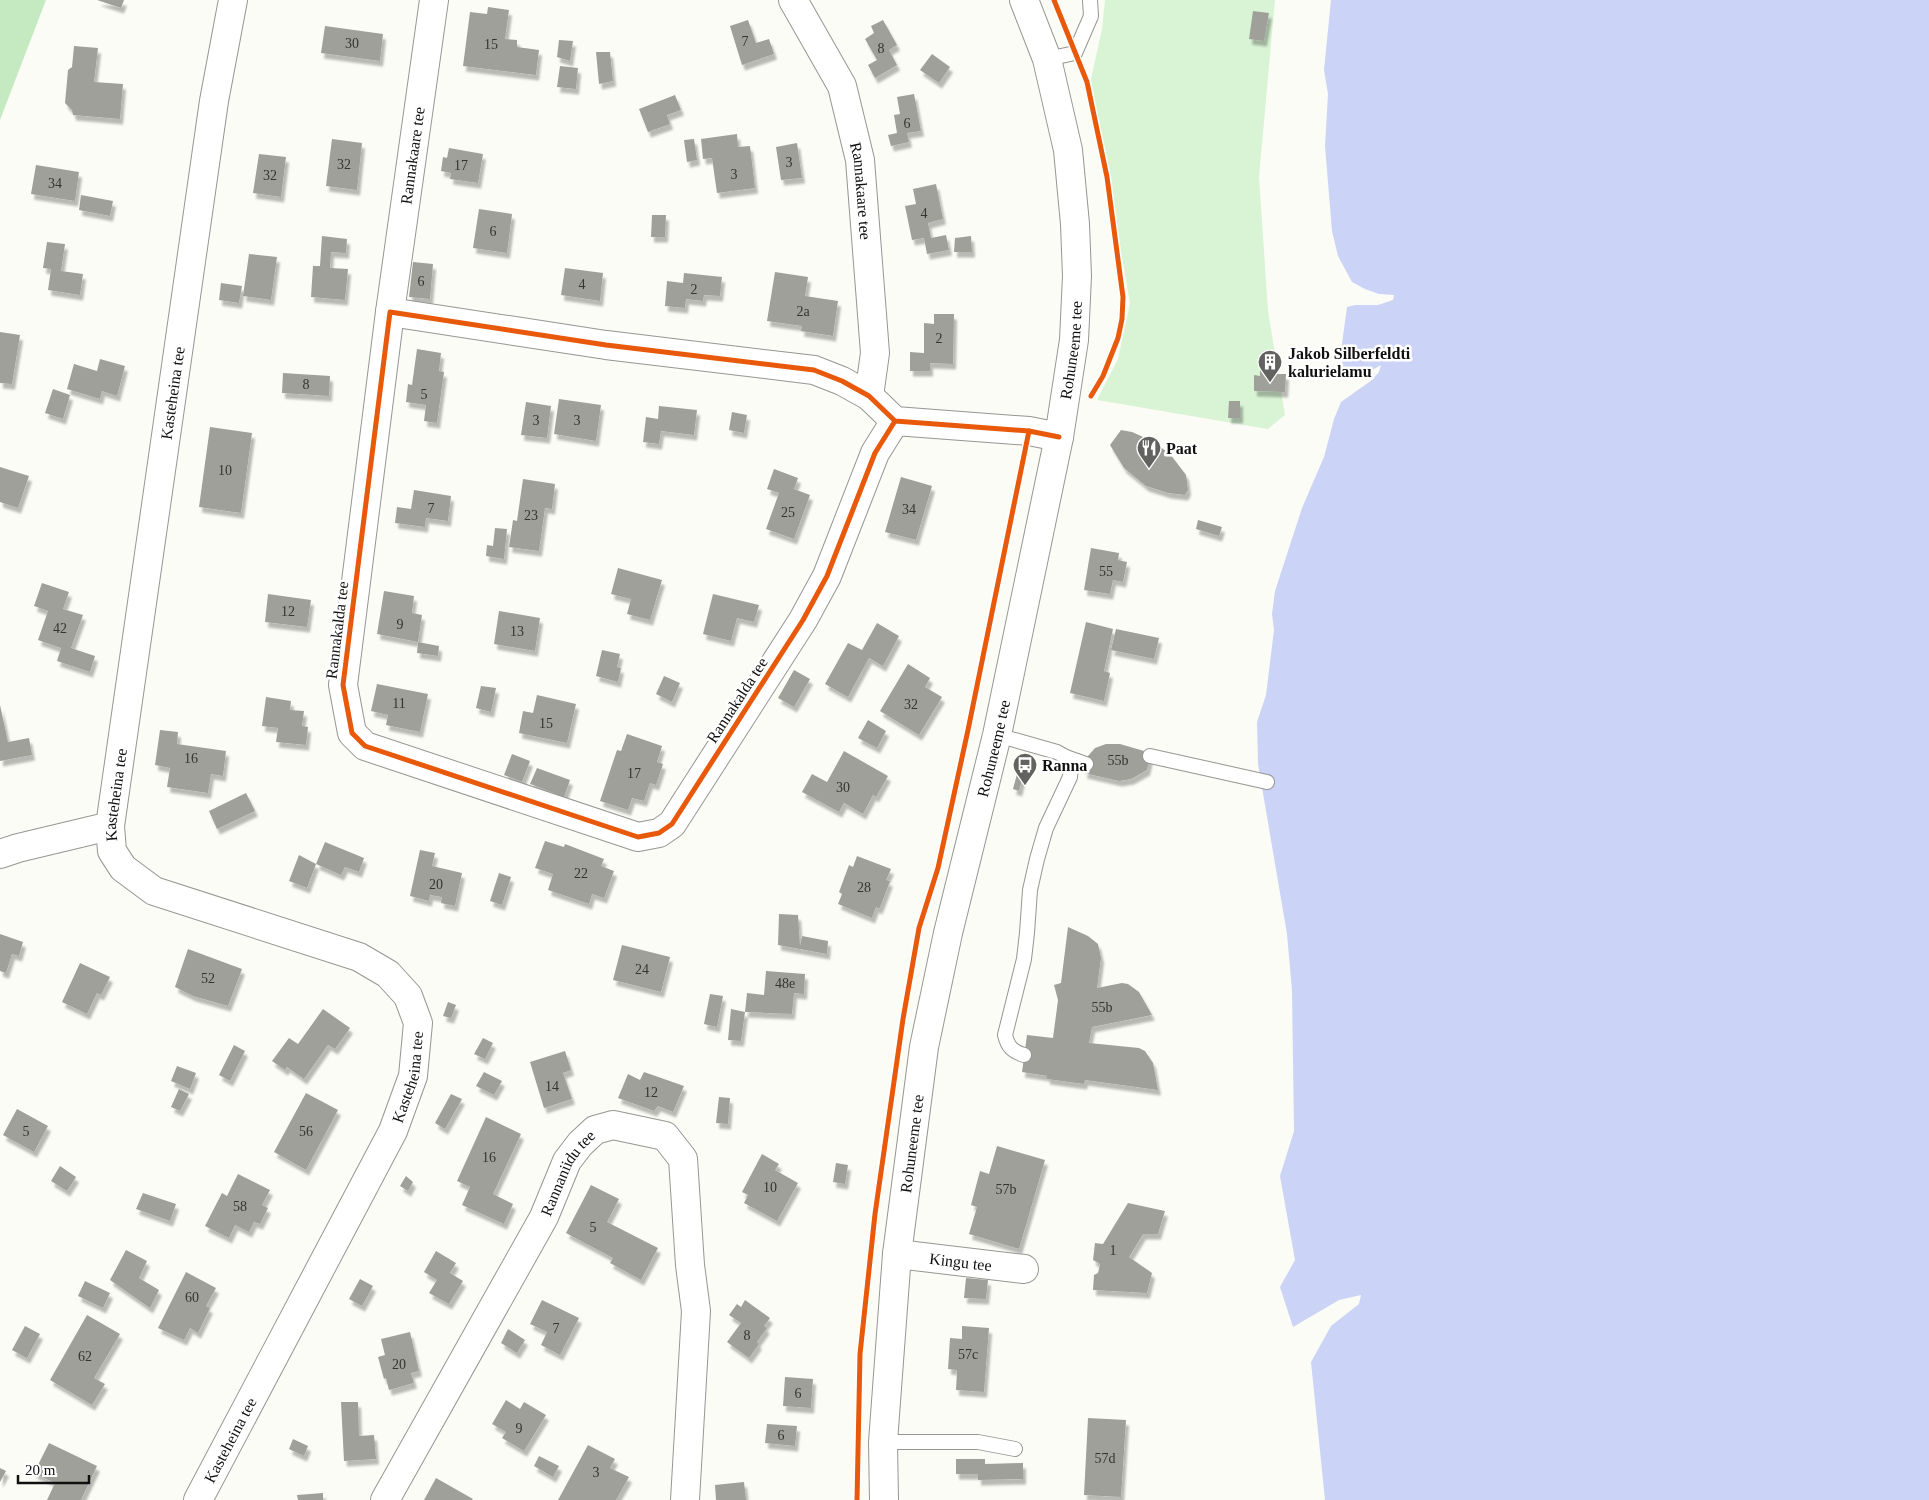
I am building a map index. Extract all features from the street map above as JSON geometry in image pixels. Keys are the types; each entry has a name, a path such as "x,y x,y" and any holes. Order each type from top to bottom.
{"street":[{"name":"Kasteheina tee","path":"198,1500 393,1131 413,1076 418,1023 408,996 388,974 359,957 154,891 123,868 112,851 110,826 212,111 233,0"},
{"name":"Rannakaare tee","path":"390,312 434,0"},
{"name":"Rannakaare tee","path":"793,0 842,86 860,160 875,353 869,396"},
{"name":"Rohuneeme tee","path":"884,1500 883,1442 897,1254 924,1047 948,933 997,735 1059,437 1074,340 1077,276 1075,224 1068,150 1047,59 1024,0"},
{"path":"390,312 606,345 814,370 842,381 869,396 895,421 1029,431 1059,437"},
{"name":"Rannakalda tee","path":"390,312 342,685 352,733 365,746 638,837 659,834 672,824 803,620 827,576 875,453 895,421"},
{"path":"0,854 110,826"},
{"name":"Rannaniidu tee","path":"385,1500 544,1217 567,1161 580,1144 595,1130 613,1126 665,1136 683,1159 690,1265 696,1312 685,1500"},
{"name":"Kingu tee","path":"897,1254 1024,1269"}],"lane":[{"path":"1047,59 1075,53 1091,16 1090,0"},
{"path":"997,735 1042,747 1086,764"},
{"path":"1150,756 1267,782"},
{"path":"1024,1055 1013,1051 1007,1043 1005,1035 1024,959 1030,890 1036,859 1046,828 1070,777 1071,766 1066,757"},
{"path":"883,1442 978,1442 1015,1449"}],"green space":[{"path":"0,0 46,0 0,120"},
{"path":"1105,0 1275,0 1259,177 1268,311 1285,415 1268,429 1097,400 1118,359 1130,303 1091,79 1102,29"}],"water":[{"path":"1331,0 1929,0 1929,1500 1325,1500 1311,1362 1331,1326 1359,1304 1361,1295 1339,1300 1293,1327 1280,1287 1295,1260 1280,1176 1294,1131 1292,990 1287,934 1258,764 1257,722 1266,695 1274,630 1272,614 1275,591 1302,508 1324,457 1334,419 1341,402 1372,380 1379,372 1381,365 1367,373 1360,372 1344,375 1341,351 1347,307 1378,305 1393,300 1394,295 1379,294 1352,282 1338,256 1332,231 1325,146 1328,94 1324,70"}],"building":[{"path":"97,0 124,0 121,8"},
{"path":"488,7 509,10 505,39 517,40 517,47 539,50 536,75 463,66 470,12 487,14"},
{"path":"1253,11 1269,13 1264,41 1249,39"},
{"path":"748,20 756,43 769,39 774,54 742,65 730,26"},
{"path":"883,20 897,45 889,50 897,65 875,78 868,65 877,60 865,39 874,33 871,26"},
{"path":"325,26 383,34 380,61 321,53"},
{"path":"559,40 573,41 570,61 557,57"},
{"path":"74,46 98,48 94,82 123,84 120,119 73,115 72,110 65,103 68,70 72,67"},
{"path":"596,52 610,52 613,81 599,84"},
{"path":"932,54 950,67 939,83 920,70"},
{"path":"560,66 578,68 576,89 557,87"},
{"path":"914,94 921,131 907,133 909,142 891,146 888,135 897,133 894,115 900,114 897,97"},
{"path":"675,95 681,110 667,115 670,124 648,132 639,109"},
{"path":"737,134 738,147 750,146 755,188 717,193 712,158 703,159 701,139"},
{"path":"332,139 362,143 357,190 326,186"},
{"path":"694,139 697,160 687,162 684,140"},
{"path":"797,143 802,178 781,180 776,147"},
{"path":"449,148 483,154 478,183 450,179 451,173 441,171 443,157 447,158"},
{"path":"259,154 286,157 281,197 253,193"},
{"path":"36,165 79,172 75,201 31,194"},
{"path":"936,184 943,219 928,223 931,238 946,235 949,250 927,254 924,238 912,240 905,206 916,204 913,189"},
{"path":"81,195 113,201 110,216 79,210"},
{"path":"479,209 512,214 507,253 473,248"},
{"path":"652,215 666,215 665,237 651,237"},
{"path":"322,236 347,239 346,253 331,252 330,268 348,269 345,300 311,297 313,266 320,266"},
{"path":"971,236 972,252 954,252 955,238"},
{"path":"47,242 65,244 61,271 83,274 80,295 48,290 51,269 43,268"},
{"path":"249,254 277,257 271,300 243,296"},
{"path":"413,262 433,264 430,299 409,297"},
{"path":"565,268 603,273 600,301 561,295"},
{"path":"775,272 808,277 805,296 838,301 833,336 801,331 802,326 767,321"},
{"path":"684,273 722,277 720,296 704,295 703,301 686,299 685,308 665,306 667,281 683,283"},
{"path":"221,283 242,286 239,303 219,300"},
{"path":"934,314 954,314 953,364 930,363 930,371 910,371 910,352 924,353 924,323 934,324"},
{"path":"0,332 20,335 12,384 0,383"},
{"path":"417,349 441,353 439,371 444,372 437,423 424,421 426,405 406,402 408,384 412,385"},
{"path":"100,359 125,366 117,396 102,391 100,399 67,389 74,364 97,371"},
{"name":"Jakob Silberfeldti kalurielamu","path":"1260,369 1271,369 1271,374 1286,374 1285,392 1254,391 1254,375 1260,376"},
{"path":"283,373 330,376 329,396 282,393"},
{"path":"53,389 70,395 63,419 45,413"},
{"path":"559,399 601,405 596,441 554,434"},
{"path":"1229,401 1240,401 1240,418 1228,418"},
{"path":"526,402 551,406 547,438 521,435"},
{"path":"659,406 697,410 694,435 661,431 659,444 643,442 646,417 658,419"},
{"path":"732,412 747,415 744,433 729,430"},
{"path":"210,427 252,433 241,513 199,507"},
{"path":"1121,430 1132,432 1152,441 1170,454 1186,475 1188,490 1185,495 1168,493 1146,486 1124,468 1110,445"},
{"path":"0,467 29,476 18,508 0,502"},
{"path":"774,469 798,478 794,489 810,495 794,539 766,529 779,493 767,489"},
{"path":"901,477 932,486 916,540 885,532"},
{"path":"523,479 555,484 552,509 545,508 539,551 509,547 513,520 517,521"},
{"path":"414,490 451,496 448,521 426,518 425,527 395,523 397,507 411,509"},
{"path":"1198,520 1222,527 1219,536 1196,529"},
{"path":"495,528 507,529 504,559 486,556 487,545 493,546"},
{"path":"1091,548 1119,553 1118,560 1127,562 1123,582 1113,580 1110,594 1084,590"},
{"path":"618,568 662,580 650,620 627,614 631,599 611,594"},
{"path":"42,583 69,592 63,609 83,615 71,648 95,656 90,672 57,661 61,648 38,640 48,611 34,606"},
{"path":"384,591 414,596 412,613 422,615 418,642 377,634"},
{"path":"268,594 311,600 307,627 265,622"},
{"path":"713,594 759,605 754,622 737,618 731,641 703,634"},
{"path":"499,611 540,618 535,651 494,644"},
{"path":"1086,622 1113,629 1104,671 1110,673 1104,701 1070,693"},
{"path":"877,623 899,636 883,666 869,658 848,697 825,684 848,643 862,650"},
{"path":"1116,629 1159,638 1154,659 1111,650"},
{"path":"418,642 439,646 438,656 417,653"},
{"path":"602,650 620,654 617,667 621,668 618,682 596,676"},
{"path":"908,664 930,678 925,687 942,697 919,735 880,711"},
{"path":"794,670 810,679 794,707 778,698"},
{"path":"664,676 680,683 672,702 656,694"},
{"path":"377,684 428,694 420,732 386,725 388,715 371,711"},
{"path":"481,686 496,688 491,712 476,708"},
{"path":"537,695 576,704 567,743 519,733 523,711 533,713"},
{"path":"266,697 291,701 290,710 304,711 302,726 308,727 306,745 276,742 278,728 262,726"},
{"path":"0,705 8,742 29,738 32,755 0,761"},
{"path":"868,720 886,731 877,748 858,738"},
{"path":"160,730 178,732 177,744 226,751 223,776 211,774 208,793 167,787 170,768 155,765"},
{"path":"627,734 662,746 657,762 663,764 656,785 650,783 644,801 632,798 628,810 600,801 617,750 621,751"},
{"path":"1106,744 1120,744 1151,753 1147,770 1131,779 1119,781 1084,773 1088,756 1095,748"},
{"path":"844,751 888,776 876,797 873,795 863,814 844,803 839,812 802,792 812,774 827,782"},
{"path":"512,754 530,761 522,782 504,775"},
{"path":"537,768 570,780 564,797 530,784"},
{"path":"1017,774 1023,776 1019,791 1013,789"},
{"path":"246,793 255,811 217,829 209,811"},
{"path":"545,841 564,847 565,844 604,859 601,866 614,871 604,898 592,894 589,904 548,890 553,874 535,868"},
{"path":"325,842 364,858 359,872 345,867 341,875 316,864"},
{"path":"420,850 435,853 432,866 462,873 455,906 441,903 442,897 430,895 429,901 410,896"},
{"path":"299,855 316,864 307,888 289,881"},
{"path":"857,856 891,869 886,880 890,881 881,905 879,909 876,907 872,918 838,904 842,894 839,892 849,865 853,867"},
{"path":"499,873 511,877 502,905 490,901"},
{"path":"779,914 798,915 800,946 802,936 828,941 827,954 778,945"},
{"path":"1068,927 1088,936 1098,944 1101,958 1097,988 1122,983 1128,984 1139,992 1152,1015 1092,1027 1089,1043 1139,1048 1145,1051 1153,1063 1158,1090 1085,1080 1084,1084 1047,1079 1047,1076 1022,1072 1027,1035 1053,1038 1058,1000 1054,985 1061,983"},
{"path":"0,934 23,942 19,956 12,954 6,973 0,971"},
{"path":"622,945 670,957 661,992 613,980"},
{"path":"188,949 242,969 228,1006 193,996 175,987"},
{"path":"80,963 110,977 101,995 97,993 87,1014 62,1002"},
{"path":"766,971 805,974 804,994 794,993 792,1014 745,1012 747,993 764,995"},
{"path":"710,994 723,996 717,1027 704,1024"},
{"path":"448,1002 456,1005 451,1018 443,1016"},
{"path":"323,1009 350,1028 335,1049 328,1045 304,1079 287,1067 285,1070 272,1061 289,1038 298,1044"},
{"path":"731,1009 745,1012 741,1041 728,1040"},
{"path":"483,1038 493,1043 485,1059 474,1054"},
{"path":"234,1045 245,1051 230,1081 219,1075"},
{"path":"565,1051 571,1070 563,1073 572,1099 544,1108 530,1062"},
{"path":"177,1066 196,1073 190,1089 171,1081"},
{"path":"484,1072 502,1081 494,1095 476,1086"},
{"path":"644,1072 684,1086 673,1112 658,1106 654,1111 618,1098 628,1074 640,1080"},
{"path":"179,1089 189,1094 180,1111 171,1107"},
{"path":"306,1093 338,1110 306,1170 274,1152"},
{"path":"451,1094 462,1099 445,1129 435,1123"},
{"path":"719,1097 730,1098 728,1124 716,1123"},
{"path":"17,1109 48,1126 34,1152 3,1135"},
{"path":"486,1117 521,1134 493,1194 513,1204 504,1224 462,1205 470,1187 457,1181"},
{"path":"997,1146 1045,1160 1019,1249 969,1234 977,1207 971,1205 980,1171 989,1174"},
{"path":"762,1154 779,1164 775,1170 798,1183 777,1221 744,1203 748,1195 742,1192"},
{"path":"836,1163 848,1165 845,1184 833,1182"},
{"path":"60,1166 76,1177 67,1191 51,1181"},
{"path":"238,1174 270,1190 262,1205 268,1208 260,1224 254,1222 249,1232 235,1225 229,1238 205,1226 222,1193 227,1196"},
{"path":"406,1176 413,1182 408,1191 400,1186"},
{"path":"591,1185 619,1199 607,1222 658,1248 641,1280 610,1263 613,1258 566,1233"},
{"path":"143,1193 176,1204 170,1221 136,1209"},
{"path":"1128,1203 1165,1211 1158,1234 1143,1234 1129,1257 1152,1273 1147,1293 1093,1290 1094,1275 1098,1273 1100,1264 1093,1260 1095,1243 1103,1244"},
{"path":"126,1250 147,1261 139,1278 159,1290 150,1308 110,1280"},
{"path":"436,1251 456,1263 450,1273 463,1281 449,1304 429,1293 437,1280 424,1272"},
{"path":"186,1272 216,1288 206,1306 210,1308 198,1333 190,1328 184,1340 158,1328"},
{"path":"966,1278 988,1280 986,1299 964,1298"},
{"path":"360,1279 373,1286 362,1306 349,1299"},
{"path":"85,1281 110,1293 103,1308 78,1296"},
{"path":"542,1300 579,1318 560,1355 541,1345 547,1332 530,1324"},
{"path":"745,1300 770,1318 764,1326 767,1328 757,1342 759,1344 749,1358 727,1342 741,1323 729,1315 737,1304 741,1307"},
{"path":"87,1315 120,1334 94,1378 105,1384 92,1405 50,1380"},
{"path":"25,1326 40,1334 27,1358 12,1350"},
{"path":"962,1326 989,1328 984,1392 956,1390 957,1370 948,1369 950,1338 962,1339"},
{"path":"508,1329 525,1340 517,1353 501,1343"},
{"path":"410,1332 419,1371 411,1373 414,1383 389,1390 378,1357 385,1355 381,1339"},
{"path":"785,1377 813,1379 811,1408 783,1406"},
{"path":"506,1400 520,1409 524,1402 546,1415 524,1451 502,1438 506,1432 492,1424"},
{"path":"341,1402 358,1402 359,1436 374,1435 376,1459 344,1461"},
{"path":"1088,1418 1126,1420 1121,1497 1084,1495"},
{"path":"767,1424 797,1426 795,1446 765,1443"},
{"path":"293,1439 308,1446 304,1456 289,1449"},
{"path":"49,1443 97,1466 81,1500 47,1500 55,1483 34,1473"},
{"path":"588,1445 615,1459 610,1468 629,1477 616,1500 558,1500"},
{"path":"539,1456 559,1466 553,1477 534,1466"},
{"path":"956,1459 985,1459 985,1464 1023,1463 1023,1479 978,1480 978,1474 956,1474"},
{"path":"0,1468 6,1471 0,1482"},
{"path":"436,1478 473,1499 424,1500"},
{"path":"744,1482 746,1500 716,1500 715,1485"},
{"path":"323,1493 323,1500 298,1500 297,1495"}],"cycle path":[{"path":"1054,0 1087,82 1107,177 1123,297 1122,319 1118,338 1103,376 1091,396"},
{"path":"895,421 875,453 827,576 803,620 672,824 659,833 638,837 365,746 352,733 343,685 390,312 606,345 814,370 842,381 869,396 895,421 1029,431 1059,437"},
{"path":"857,1500 860,1354 875,1214 903,1019 919,928 938,868 1029,431"}],"place":[{"name":"Jakob Silberfeldti kalurielamu","path":"1270,383"},
{"name":"Paat","path":"1149,469"},
{"name":"Ranna","path":"1025,786"}]}
